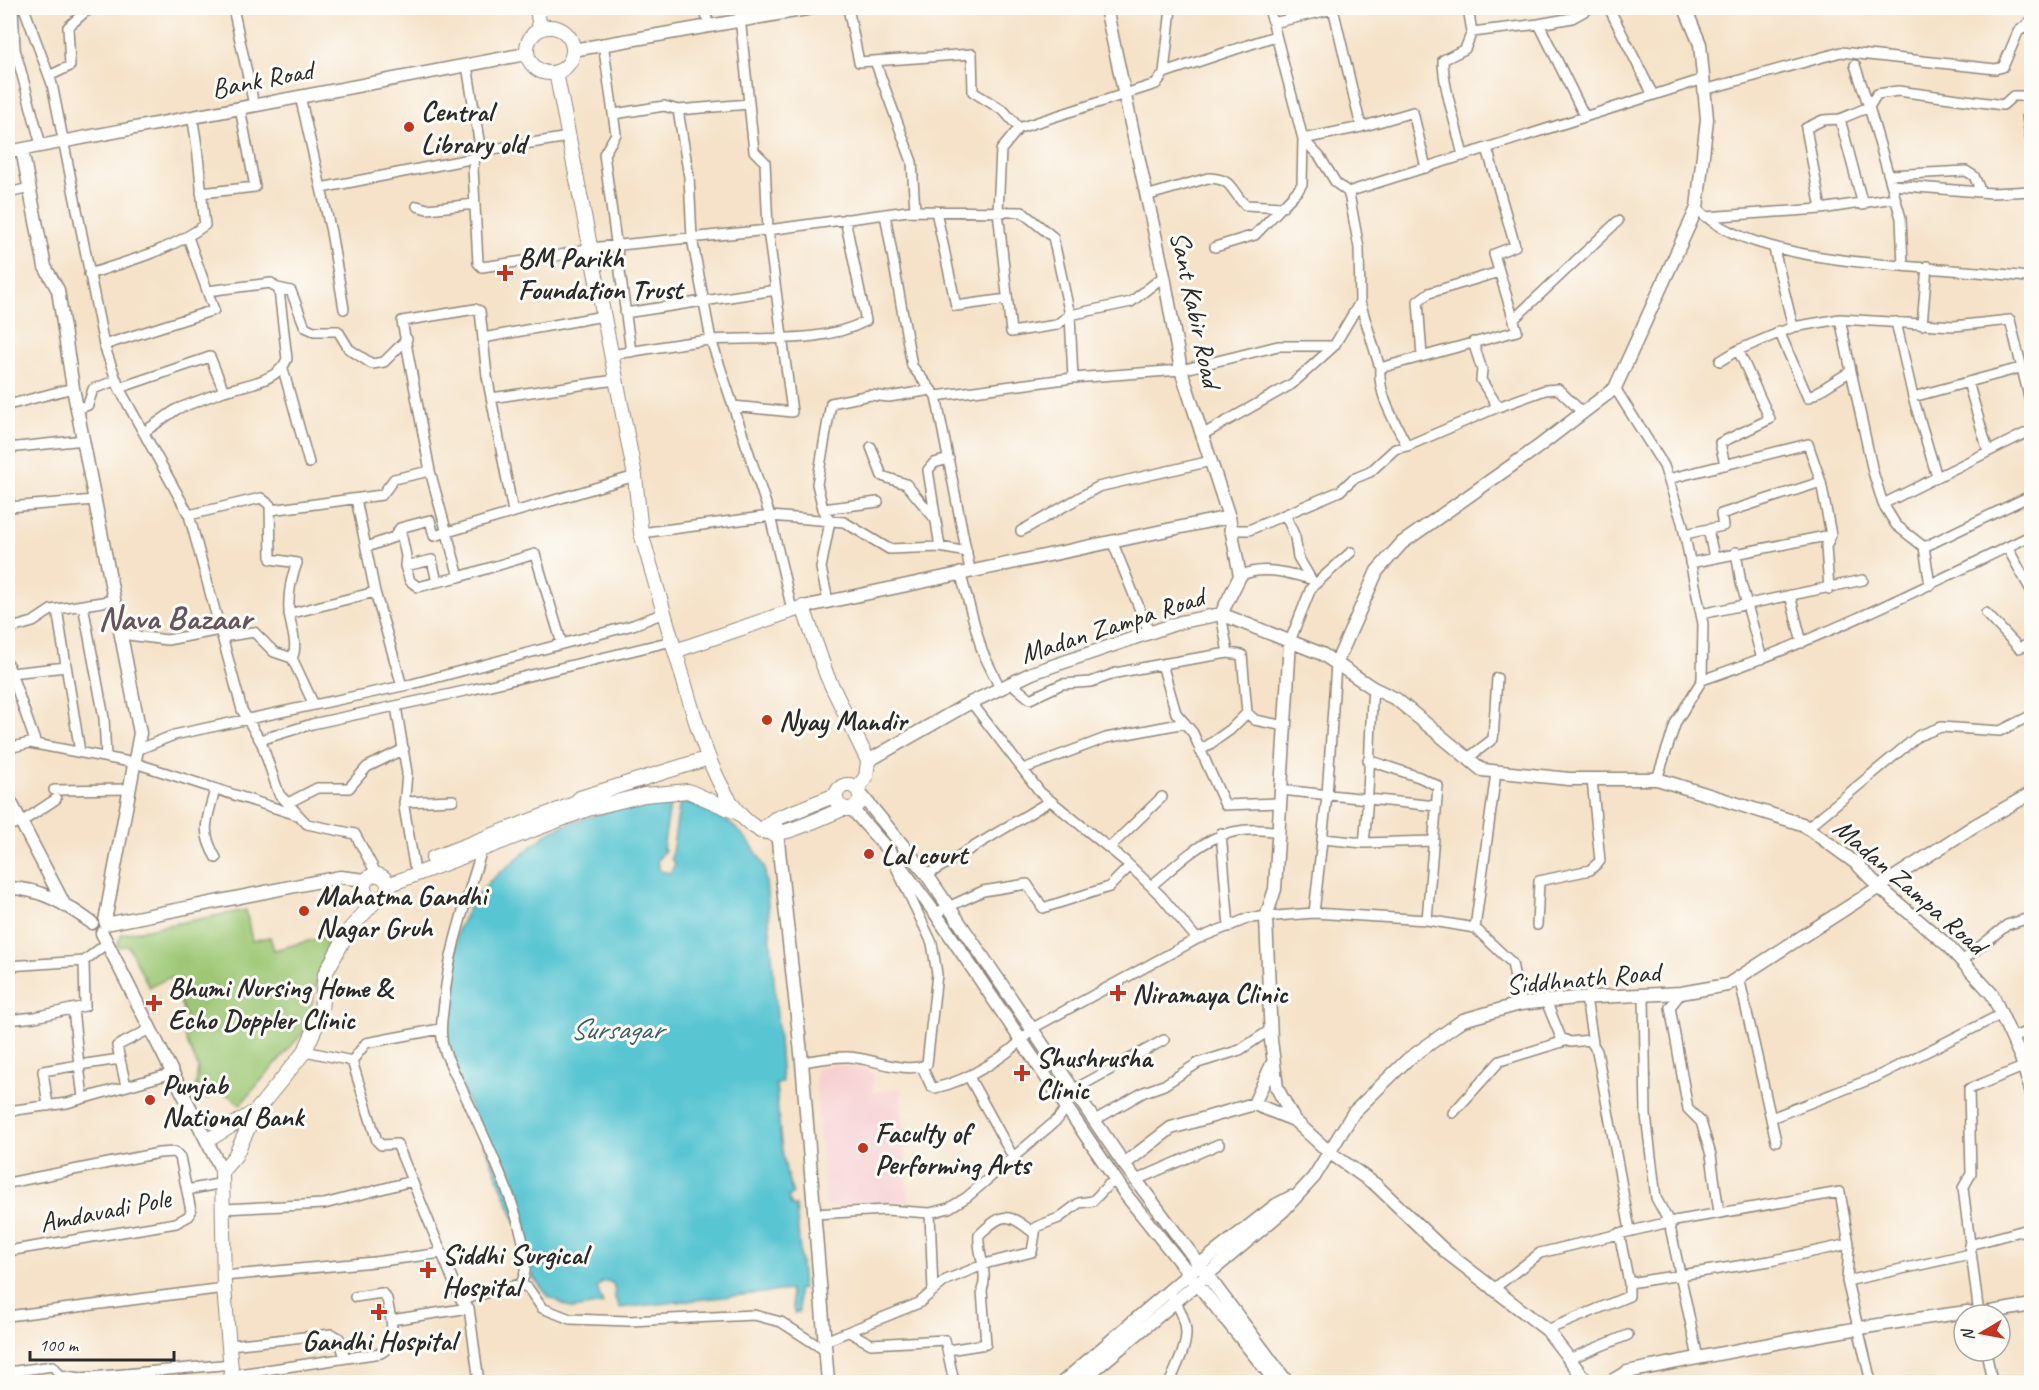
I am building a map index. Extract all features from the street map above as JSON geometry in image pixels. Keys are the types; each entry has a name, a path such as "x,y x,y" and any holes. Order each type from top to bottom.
{"main road":[{"path":"537,8 544,28"},
{"path":"544,28 545,8"},
{"path":"544,28 565,32 573,50 570,62 556,72 546,74 539,71 529,61 526,54 529,39 544,28"},
{"path":"556,72 634,476 641,534 673,646 709,758 736,813"},
{"path":"379,879 482,849 588,809 669,791 679,790 702,796 736,813 760,831 779,833 848,809 860,802 858,790 866,777 868,761 797,609 673,646"},
{"path":"377,899 367,895 364,887 414,865 574,804 580,798 709,758"},
{"path":"760,831 775,819 836,795 843,786 858,790"},
{"path":"836,795 837,802 848,809"},
{"path":"232,1374 224,1282 223,1177 256,1111 305,1051 320,1017 325,974 349,930 377,899 387,893 379,879"},
{"path":"208,1140 256,1111"}],"street":[{"path":"13,8 15,49 41,146"},
{"path":"24,8 49,76 104,345 118,384 189,514 242,710 260,740 279,794 308,824 355,834 379,879"},
{"path":"49,76 70,66 68,27 85,12 95,8"},
{"path":"233,8 254,105"},
{"path":"705,8 708,25"},
{"path":"573,50 708,25 743,13 812,8"},
{"path":"848,8 859,62 972,54 974,92 1004,111 1019,128"},
{"name":"Sant Kabir Road","path":"1106,8 1164,276 1181,370 1229,524 1240,576"},
{"path":"1164,276 1131,302 1070,315 1056,325 1011,332 998,211 1001,150 1019,128 1156,84 1164,73 1171,8"},
{"path":"1215,247 1256,235 1302,184 1302,139 1283,54 1275,36 1269,8"},
{"path":"1273,23 1333,8 1361,127"},
{"path":"1463,156 1452,104 1443,78 1443,60 1464,49 1472,32 1468,8"},
{"path":"1472,32 1572,18 1590,8"},
{"path":"1611,8 1653,95"},
{"path":"1314,913 1328,795 1336,664 1377,571 1402,543 1615,388 1701,213 1707,119 1700,44 1685,8"},
{"path":"733,406 792,412 768,230 765,162 754,151 743,13"},
{"path":"1348,192 1653,95 1841,52 1995,69 2003,67 2018,32 2031,20"},
{"path":"1539,24 1585,117"},
{"path":"1164,73 1275,36"},
{"path":"603,43 616,134 604,154 631,352"},
{"name":"Bank Road","path":"8,152 526,54"},
{"path":"875,61 912,162 915,211"},
{"path":"466,65 478,156 473,168 478,263 482,267 552,257 590,248 768,230 885,214 915,211 1022,212 1053,237 1070,315 1073,378"},
{"path":"1856,65 1901,218 1903,266"},
{"path":"1821,209 1806,128 1823,120 1840,119 1869,107 1877,94 1898,91 2003,105 2013,96 2031,97 2027,116 2031,148"},
{"path":"300,96 321,188 344,309"},
{"path":"614,114 664,106 678,110 750,104"},
{"path":"201,193 255,187 240,108"},
{"path":"678,110 689,177 692,238 711,340 770,516 797,609 1112,541 1229,524 1249,530 1340,491 1353,479 1370,472 1395,449 1545,390 1558,389 1583,413"},
{"path":"1302,139 1361,127 1413,112 1426,168"},
{"path":"89,273 132,260 188,237 205,225 199,152 192,117"},
{"path":"1840,119 1863,205"},
{"path":"321,188 569,137"},
{"path":"1302,139 1320,156 1336,183 1348,192 1359,248 1360,302 1380,368 1379,383 1386,404 1407,446"},
{"path":"1380,368 1517,330 1494,254 1515,246 1487,148"},
{"path":"8,1020 85,1006 84,961 105,930 140,733 73,388 58,290 45,267 22,150"},
{"path":"1890,180 1966,171 1974,176 1981,192"},
{"path":"1146,196 1208,178 1218,178 1229,182 1245,205 1283,207"},
{"path":"1890,180 1981,192 2031,191"},
{"path":"8,193 30,188"},
{"path":"1701,213 1821,209 1863,205 1894,198"},
{"path":"417,206 427,209 475,204"},
{"path":"936,211 956,306 1007,299"},
{"path":"1701,213 1747,241 1774,249 1903,266 1927,266 2031,278"},
{"path":"885,214 912,366 934,393 949,459 966,552 965,571 982,651 1005,686 1030,699 1062,684 1091,681 1116,673 1228,653 1242,655 1247,714 1255,720 1285,726"},
{"path":"610,355 711,340 782,338 847,331 866,321 845,219"},
{"path":"1514,319 1618,221"},
{"path":"104,345 214,310 188,237"},
{"path":"1774,249 1793,327"},
{"path":"1922,325 1927,266"},
{"path":"1422,357 1418,301 1429,293 1499,272"},
{"path":"207,291 271,283 278,288 291,291 305,327 314,331 338,331 349,349 372,364 384,362 406,339"},
{"path":"144,432 177,410 224,391 274,375 283,369 287,359 278,288"},
{"path":"625,313 776,290"},
{"path":"1202,435 1292,384 1334,346 1360,302"},
{"path":"459,577 430,471 402,321 475,309 480,311 491,398 513,512"},
{"path":"483,338 603,316"},
{"path":"1840,319 1873,472 1884,504 1896,525 1924,547 1930,585"},
{"path":"1720,361 1779,331 1840,319 1954,326 2010,320 2031,409"},
{"path":"1896,322 1913,397 1937,477"},
{"path":"1779,331 1808,398 1851,371"},
{"path":"1473,342 1482,369 1481,380 1498,407"},
{"path":"828,601 821,568 830,521 823,509 817,484 831,403 870,395 889,397 1073,378 1181,370 1278,346 1334,346"},
{"path":"1725,465 1720,443 1770,419 1738,350"},
{"path":"77,409 88,405 93,389 210,357 224,391"},
{"path":"1913,397 2020,368"},
{"path":"283,369 309,463"},
{"path":"491,398 615,380"},
{"path":"1968,382 1988,451"},
{"path":"8,405 73,388"},
{"path":"1615,388 1664,466 1685,534 1701,614 1702,680 1676,722 1658,779"},
{"path":"1884,504 2031,430"},
{"path":"8,448 84,440"},
{"path":"1668,479 1808,444 1821,482 1831,535 1826,547 1829,589"},
{"path":"871,447 882,476 906,484 936,520"},
{"path":"940,547 928,470 934,463 949,459"},
{"path":"1021,531 1098,487 1210,461"},
{"path":"271,510 382,495 394,479 430,471"},
{"path":"367,547 394,537 400,528 430,520 434,536 634,476"},
{"path":"1685,534 1722,526 1721,514 1821,482"},
{"path":"8,494 9,507 95,500"},
{"path":"1924,547 2031,495"},
{"path":"189,514 261,498 270,505 271,560 297,563 291,578 289,614 296,650 292,658"},
{"path":"356,499 375,592 402,686"},
{"path":"823,509 878,502"},
{"path":"641,534 770,516 844,522 889,549 940,547 966,552"},
{"path":"1228,653 1221,614 1240,576 1252,569 1289,573 1311,579 1298,557 1295,537 1286,516"},
{"path":"400,528 406,556 405,566 410,581 418,587 535,554 562,644"},
{"path":"1708,529 1714,557"},
{"path":"1690,563 1736,552 1831,535"},
{"path":"1702,680 1762,659 1861,619 2031,535"},
{"path":"1112,541 1149,632"},
{"path":"2007,547 2031,592"},
{"path":"1351,552 1311,588 1290,641 1275,889 1266,917 1270,1030 1277,1088 1294,1120 1329,1152 1376,1185 1446,1252 1492,1290 1547,1330 1587,1383"},
{"path":"1736,552 1741,583 1762,659"},
{"path":"405,566 432,560 437,582"},
{"path":"1701,614 1829,589 1863,580"},
{"path":"289,614 375,592"},
{"path":"1790,595 1802,643"},
{"path":"8,629 33,622 57,609 115,600"},
{"path":"82,605 104,718 106,757"},
{"path":"57,609 80,752"},
{"path":"1986,613 2019,648 2031,643"},
{"path":"137,750 174,735 402,686 562,644 664,614"},
{"name":"Madan Zampa Road","path":"868,761 971,702 1064,661 1149,632 1221,614 1322,654 1373,688 1396,699 1482,770 1496,773 1592,778 1658,779 1807,828 1882,885 1946,944 1992,994 2012,1038 2031,1094"},
{"path":"121,634 167,640 221,633 254,632 274,652 292,658 314,705"},
{"path":"260,740 312,724 673,646"},
{"path":"1162,664 1176,712 1192,733 1225,805 1280,803"},
{"path":"36,744 9,669 66,667"},
{"path":"1467,758 1493,739 1497,678"},
{"path":"1364,843 1369,800 1368,760 1373,688"},
{"path":"971,702 1050,801 1130,866 1151,886 1197,939"},
{"path":"396,706 408,773 404,802 414,865"},
{"path":"1200,751 1230,730 1247,714"},
{"path":"1807,828 1918,736 1941,727 2000,731 2031,715"},
{"path":"1023,770 1106,738 1185,723"},
{"path":"8,748 36,744 135,763 299,816"},
{"path":"288,803 317,788 350,788 367,767 404,749"},
{"path":"1368,760 1419,777 1438,786 1427,920"},
{"path":"1475,928 1496,773"},
{"path":"1537,925 1539,881 1590,870 1599,861 1592,778"},
{"path":"14,824 55,794 130,789"},
{"path":"215,789 205,831 206,841 216,858"},
{"path":"858,790 949,905 1122,1161 1287,1383"},
{"path":"1281,790 1436,806"},
{"name":"Siddhnath Road","path":"1172,1296 1202,1269 1283,1211 1314,1177 1354,1112 1407,1060 1463,1020 1520,1004 1681,993 1727,985 2031,793"},
{"path":"8,797 14,824 63,902"},
{"path":"1109,848 1162,797"},
{"path":"404,802 453,800"},
{"path":"927,875 1050,801"},
{"path":"848,809 888,850 935,913 1106,1166 1191,1279 1276,1383"},
{"path":"775,819 779,833 802,1062 828,1383"},
{"path":"1151,886 1192,852 1221,834 1256,828 1278,832"},
{"path":"1221,834 1229,927"},
{"path":"1323,839 1364,843 1434,842"},
{"path":"482,849 450,952 440,1029 446,1053 503,1178 526,1259 525,1276 520,1284"},
{"path":"802,1062 847,1056 922,1067 927,1064 934,1025 937,974 932,943 888,850"},
{"path":"935,913 983,891 1027,884 1043,908 1109,887 1130,866"},
{"path":"8,888 25,888 63,902 92,923 93,932 340,877 379,879"},
{"path":"922,1067 931,1086 935,1088 969,1077 1020,1041 1033,1028 1197,939 1249,918 1314,913 1427,920 1475,928 1512,963 1520,1004"},
{"path":"1962,961 2007,925 2031,917"},
{"path":"105,930 150,1029 208,1140 223,1177 188,1190"},
{"path":"8,966 84,961"},
{"path":"1739,977 1776,1141"},
{"path":"1681,993 1670,1007 1688,1109 1701,1122 1711,1155 1719,1213"},
{"path":"1644,995 1646,1115 1656,1198 1669,1222 1698,1358"},
{"path":"1586,998 1629,1230"},
{"path":"1546,1001 1561,1038 1565,1041"},
{"path":"73,1009 83,1098"},
{"path":"1771,1118 1876,1077 2002,1014"},
{"path":"126,1086 117,1046 150,1029"},
{"path":"352,1061 366,1043 440,1029"},
{"path":"2012,1038 2031,1029"},
{"path":"1095,1120 1144,1092 1164,1085 1198,1063 1240,1050 1270,1030"},
{"path":"814,1214 886,1210 930,1213 949,1208 967,1197 1058,1119 1064,1104 1075,1089 1164,1040"},
{"path":"1454,1113 1500,1061 1565,1041 1590,1040 1593,1044"},
{"path":"305,1051 352,1061"},
{"path":"48,1106 44,1071 120,1059"},
{"path":"352,1061 377,1141 381,1145 397,1144 461,1300 469,1308 479,1383"},
{"path":"1254,1104 1274,1062"},
{"path":"1977,1303 1969,1249 1964,1188 1971,1174 1969,1089 2023,1067"},
{"path":"8,1111 48,1106 83,1098 173,1073"},
{"path":"969,1077 1013,1157"},
{"path":"1106,1166 1122,1161 1171,1128 1254,1104 1294,1120"},
{"path":"826,1346 849,1332 919,1303 946,1280 982,1266 1032,1252 1036,1227 1059,1218 1079,1203 1093,1201 1108,1185 1120,1185 1136,1180 1219,1144"},
{"name":"Amdavadi Pole","path":"8,1183 169,1152 178,1154 180,1157 191,1211 181,1222 8,1251"},
{"path":"224,1209 324,1204 412,1181"},
{"path":"1492,1290 1540,1253 1629,1230 1840,1192 1849,1244 1847,1281 1871,1383"},
{"path":"930,1213 933,1291"},
{"path":"948,1350 986,1344 982,1290 985,1283 978,1245 979,1235 1002,1216 1013,1217 1035,1234"},
{"path":"1847,1281 1969,1249 2031,1228"},
{"path":"1547,1330 1629,1296 1629,1283 1619,1233"},
{"path":"1629,1283 1770,1261 1849,1244"},
{"path":"8,1316 224,1282 442,1252"},
{"path":"461,1300 520,1284 528,1288 542,1308 570,1318 629,1322 754,1315 781,1322 826,1346"},
{"path":"8,1372 49,1366 60,1375 81,1378 232,1374 386,1350 391,1342 391,1320 387,1299 382,1293 355,1297"},
{"path":"1063,1383 1172,1296"},
{"path":"1080,1383 1172,1296"},
{"path":"1170,1383 1188,1337 1186,1321 1172,1296"},
{"path":"2012,1308 2031,1305"},
{"path":"391,1320 469,1308"},
{"path":"1610,1383 1628,1372 1857,1326 1952,1314"},
{"path":"849,1332 871,1344 945,1340 954,1383"},
{"path":"230,1346 332,1334 339,1338 345,1358"},
{"path":"1569,1359 1628,1335"},
{"path":"1988,1363 1992,1383"},
{"path":"56,1370 57,1383"}],"shaded area":[{"name":"Faculty of Performing Arts","path":"837,1065 867,1070 874,1075 872,1093 900,1087 909,1203 826,1207 815,1075 819,1067"}],"green space":[{"path":"246,910 252,941 270,937 274,950 334,934 319,970 307,1028 240,1105 230,1096 217,1091 207,1099 195,1095 198,1067 182,1031 189,1026 171,977 149,987 128,946 116,947 122,934"}],"water":[{"name":"Sursagar","path":"671,799 663,849 665,850 657,861 660,871 670,873 675,864 671,859 680,801 694,804 731,824 751,844 765,869 782,1083 776,1084 779,1126 785,1167 793,1194 788,1197 792,1206 796,1206 803,1288 798,1290 799,1312 794,1313 790,1290 620,1308 615,1298 614,1285 608,1281 602,1282 597,1288 603,1304 573,1309 549,1297 533,1277 524,1242 447,1052 444,1026 458,929 472,902 490,881 548,833 562,826 637,801"}],"place":[{"name":"Central Library old","path":"409,127"},
{"name":"BM Parikh Foundation Trust","path":"505,273"},
{"name":"Nyay Mandir","path":"767,720"},
{"name":"Lal court","path":"869,854"},
{"name":"Mahatma Gandhi Nagar Gruh","path":"304,911"},
{"name":"Niramaya Clinic","path":"1118,993"},
{"name":"Bhumi Nursing Home & Echo Doppler Clinic","path":"154,1003"},
{"name":"Shushrusha Clinic","path":"1022,1073"},
{"name":"Punjab National Bank","path":"150,1100"},
{"name":"Faculty of Performing Arts","path":"863,1148"},
{"name":"Siddhi Surgical Hospital","path":"428,1270"},
{"name":"Gandhi Hospital","path":"379,1312"}],"district":[{"name":"Nava Bazaar","path":"175,617"}]}
